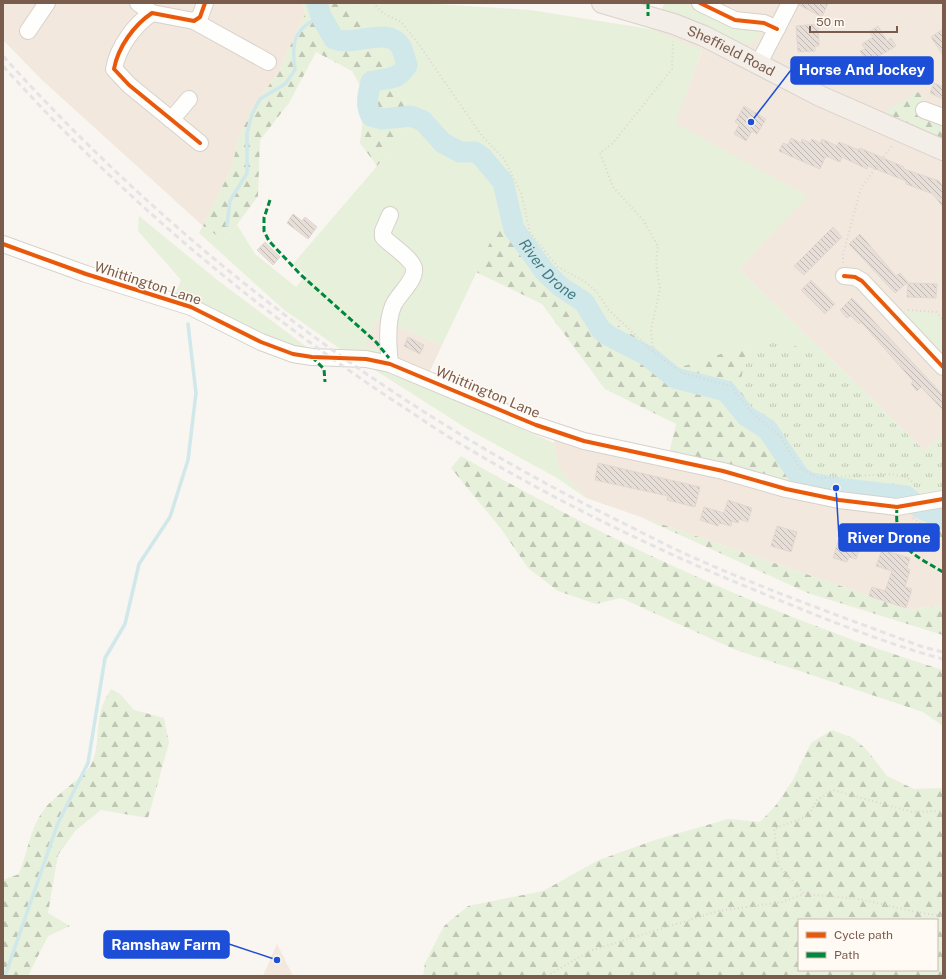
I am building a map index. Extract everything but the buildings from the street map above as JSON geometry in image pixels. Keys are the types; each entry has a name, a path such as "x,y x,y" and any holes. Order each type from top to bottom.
{"main road":[{"name":"Sheffield Road","path":"602,3 632,7 704,36 759,63 820,96 943,150"}],"street":[{"path":"28,31 47,3"},
{"path":"138,3 152,13 194,21 268,62"},
{"path":"194,21 200,17 205,3"},
{"path":"700,3 735,20 764,24 776,28"},
{"path":"759,63 790,3"},
{"path":"152,13 140,22 117,56 114,69 129,85 200,143"},
{"path":"171,120 189,99"},
{"path":"924,110 943,118"},
{"path":"390,215 383,231 383,238 410,261 414,268 413,276 393,306 389,329 390,364"},
{"name":"Whittington Lane","path":"3,244 191,307 212,316 261,342 293,354 312,357 366,359 390,364 536,425 584,441 723,470 786,490 839,500 897,507 943,500"},
{"path":"844,276 855,277 862,281 943,367"}],"path":[{"path":"373,3 383,13 401,22 415,39 482,136 504,159 521,193 530,232 558,267 584,280 597,292 608,308 653,352 682,373 731,386 752,413 779,435 801,469 819,478 892,474 908,478 919,486 927,503"},
{"path":"653,352 651,330 660,289 656,263 658,246 643,220 613,187 600,153 613,142 672,69 674,24"},
{"path":"844,276 843,254 861,188 901,132"},
{"path":"889,309 936,312 943,320"},
{"path":"907,505 907,514 943,539"},
{"path":"804,894 779,866 774,829 808,816 817,800 833,790 912,812 940,811 943,809"},
{"path":"547,976 590,951 718,912 782,902 804,894 859,899 916,912 943,916"}],"shaded area":[{"path":"3,3 303,3 305,14 279,71 251,111 238,140 232,167 203,226 41,79 3,40"},
{"path":"665,3 943,3 943,432 925,451 739,269 807,196 674,123 702,51 650,29"},
{"path":"378,318 442,345 428,375 364,345"},
{"path":"557,427 735,466 781,480 793,473 832,485 908,488 917,497 943,490 943,506 914,514 943,543 943,605 910,610 586,498 558,467 554,443"},
{"path":"277,944 293,976 263,976"}],"green space":[{"path":"303,3 352,3 401,97 421,115 377,166 360,143 366,96 352,71 316,52 289,103 260,140 258,196 225,241 203,226 232,167 238,140 251,111 279,71 305,14"},
{"path":"352,3 421,3 530,10 650,29 702,50 675,123 808,196 739,269 827,355 764,337 748,350 724,353 681,367 581,301 525,252 509,204 442,345 378,318 365,345 382,352 382,359 346,353 283,309 199,233 203,226 225,241 237,225 255,254 296,287 306,275 293,264 421,115 401,97"},
{"path":"657,3 686,3 739,26 759,30 760,36 757,41 744,45 713,30 662,10 664,4"},
{"path":"917,92 924,96 917,109 943,124 943,138 883,113"},
{"path":"509,203 525,252 581,301 681,367 724,353 748,350 739,388 793,473 781,480 735,466 669,454 676,424 605,389 542,304 476,272"},
{"path":"139,216 216,279 312,351 281,344 175,295 181,280 138,231"},
{"path":"900,310 936,312 943,320 943,356"},
{"path":"764,337 827,355 925,451 943,432 943,490 917,497 908,488 832,485 793,473 739,388 748,350"},
{"path":"367,365 398,375 554,443 558,467 586,498 557,478 466,428"},
{"path":"461,456 577,519 636,549 696,576 757,603 818,627 943,670 943,726 923,712 736,650 621,598 596,604 558,591 528,568 502,530 451,468"},
{"path":"943,506 943,543 914,514 913,508"},
{"path":"638,516 910,610 943,605 943,635 808,593"},
{"path":"111,689 120,694 134,710 164,718 169,743 148,818 101,810 76,830 58,855 48,913 70,926 48,936 28,976 3,976 3,880 19,874 36,822 46,807 91,765 96,749 100,712"},
{"path":"832,730 853,738 867,750 887,776 914,789 943,788 943,976 423,976 425,963 444,926 468,906 543,891 599,860 655,840 728,819 760,822 776,805 793,780 811,743"}],"waterway":[{"name":"River Drone","path":"317,3 321,16 334,39 351,41 380,37 395,41 401,47 407,65 403,71 395,77 371,82 368,95 369,112 371,116 382,119 411,116 423,121 443,143 460,152 475,152 482,157 503,182 514,229 545,272 561,287 584,302 601,330 609,336 648,356 675,378 726,391 746,416 767,429 799,476 808,482 836,488 906,496 920,508 943,519"},
{"path":"227,225 230,201 247,173 247,133 252,114 260,99 285,84 295,70 294,44 296,37 305,26 321,16"},
{"path":"3,973 6,973 58,823 88,763 105,658 125,624 139,564 170,517 188,460 196,393 188,324"}],"railway":[{"path":"3,56 70,127 141,195 215,259 292,320 371,377 453,430 538,479 690,556 806,603 923,647 943,652"},
{"path":"3,66 47,114 93,160 141,204 240,289 343,367 447,436 499,467 571,506 682,559 849,628 896,645 943,659"}],"marked path":[{"path":"648,3 648,16"},
{"path":"270,200 264,218 264,231 269,241 300,274 376,342 389,358"},
{"path":"312,357 324,369 325,382"},
{"path":"897,507 898,532 902,541 914,554 943,572"}],"cycle path":[{"path":"200,143 129,85 114,69 123,45 133,30 145,18 152,13 194,21 200,17 205,3"},
{"path":"700,3 735,20 764,23 777,29"},
{"path":"3,244 86,274 191,307 261,342 293,354 312,357 366,359 390,364 536,425 584,441 723,471 786,489 839,500 897,507 943,499"},
{"path":"844,276 855,277 862,281 943,367"}],"place":[{"name":"Horse And Jockey","path":"751,122"},
{"name":"River Drone","path":"836,488"},
{"name":"Ramshaw Farm","path":"277,960"}]}
